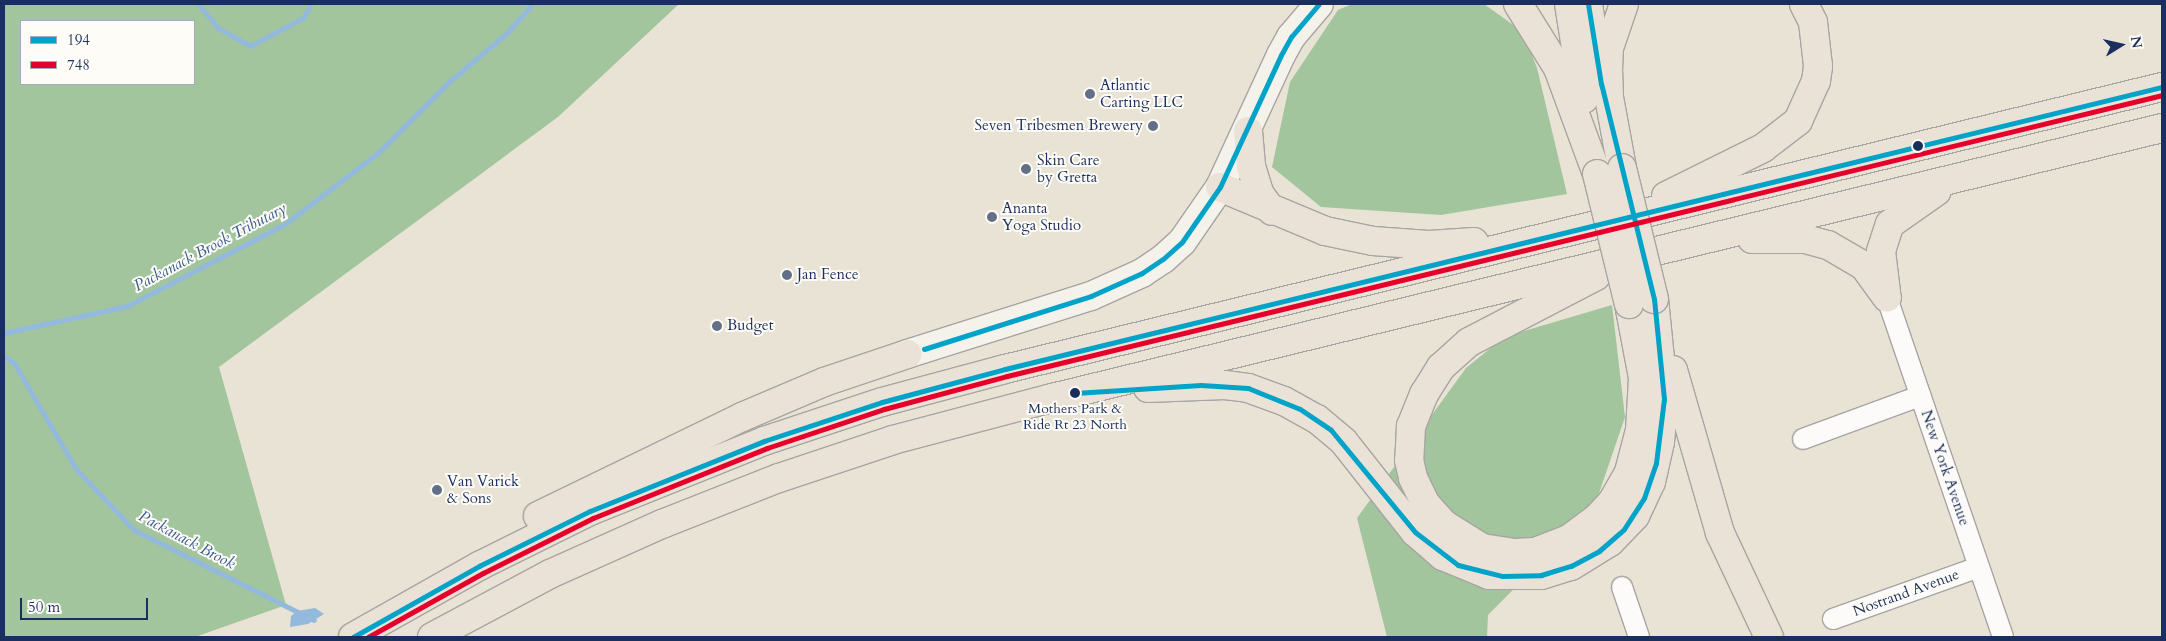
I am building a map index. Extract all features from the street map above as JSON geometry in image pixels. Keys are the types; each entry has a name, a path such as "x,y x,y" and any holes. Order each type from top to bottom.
{"highway":[{"path":"1518,4 1558,68 1610,171"},
{"path":"1074,393 1225,385 1248,388 1284,401 1317,419 1344,442 1415,532 1443,556 1489,574 1541,575 1571,566 1610,542 1634,516 1651,482 1660,442 1664,399 1610,171 1575,59 1569,4"},
{"path":"1588,4 1610,171"},
{"path":"1610,171 1609,48 1624,4"},
{"path":"1620,219 1763,148 1798,121 1816,82 1818,66 1813,22 1804,4"},
{"path":"353,637 423,596 598,508 705,463 822,420 952,382 2162,87"},
{"path":"432,637 550,574 720,500 893,440 1074,393 2162,128"},
{"path":"1248,131 1254,175 1259,193 1272,211"},
{"path":"1887,298 1881,252 1890,224 1913,205 1960,178"},
{"path":"1220,188 1272,211 1325,231 1373,241 1429,245 1538,239"},
{"path":"1716,237 1805,240 1828,245 1864,266 1887,298"},
{"path":"1630,258 1469,342 1441,367 1417,408 1411,426 1409,460 1413,478 1425,503 1445,525 1482,548 1516,554 1535,552 1569,539 1598,517 1612,502 1628,472 1640,430 1643,378 1641,301"},
{"path":"1641,301 1720,533 1769,637"},
{"path":"423,596 481,551 588,490 824,382 907,354"}],"main road":[{"path":"907,354 1091,296 1142,273 1182,242 1220,188 1288,43 1319,4"}],"street":[{"name":"New York Avenue","path":"1887,298 2003,637"},
{"path":"1803,439 1920,396"},
{"name":"Nostrand Avenue","path":"1833,619 1979,567"},
{"path":"1622,587 1639,637"}],"green space":[{"path":"4,4 679,4 558,117 219,367 286,605 195,637 4,637"},
{"path":"1352,4 1484,4 1523,32 1537,68 1567,194 1441,215 1321,207 1272,167 1290,82 1338,10"},
{"path":"1612,305 1625,417 1594,508 1488,615 1487,637 1387,637 1357,518 1466,368 1504,337"}],"water":[{"path":"315,608 324,614 308,624 290,627 291,616 297,611"}],"waterway":[{"name":"Packanack Brook Tributary","path":"198,4 218,28 250,46 303,18 311,4"},
{"name":"Packanack Brook Tributary","path":"4,333 127,306 285,224 380,151 451,80 507,33 532,4"},
{"name":"Packanack Brook","path":"4,356 14,363 76,469 134,530 314,620"}],"transit line":[{"name":"194","path":"924,349 1091,296 1142,273 1163,259 1182,242 1220,187 1281,55 1291,37 1319,4"},
{"name":"194","path":"1075,393 1201,385 1248,388 1300,409 1331,430 1415,532 1458,565 1502,576 1541,575 1571,566 1599,551 1624,529 1644,498 1656,463 1664,399 1654,299 1601,84 1588,4"},
{"name":"194","path":"353,637 479,566 590,511 764,441 882,402 1005,369 2162,87"},
{"name":"748","path":"368,637 483,573 593,518 767,448 884,409 1007,376 2162,95"}],"place":[{"name":"Atlantic Carting LLC","path":"1090,94"},
{"name":"Seven Tribesmen Brewery","path":"1153,126"},
{"name":"Skin Care by Gretta","path":"1026,169"},
{"name":"Ananta Yoga Studio","path":"992,217"},
{"name":"Jan Fence","path":"787,275"},
{"name":"Budget","path":"717,326"},
{"name":"Mothers Park & Ride Rt 23 North","path":"1075,393"},
{"name":"Van Varick & Sons","path":"437,490"}]}
